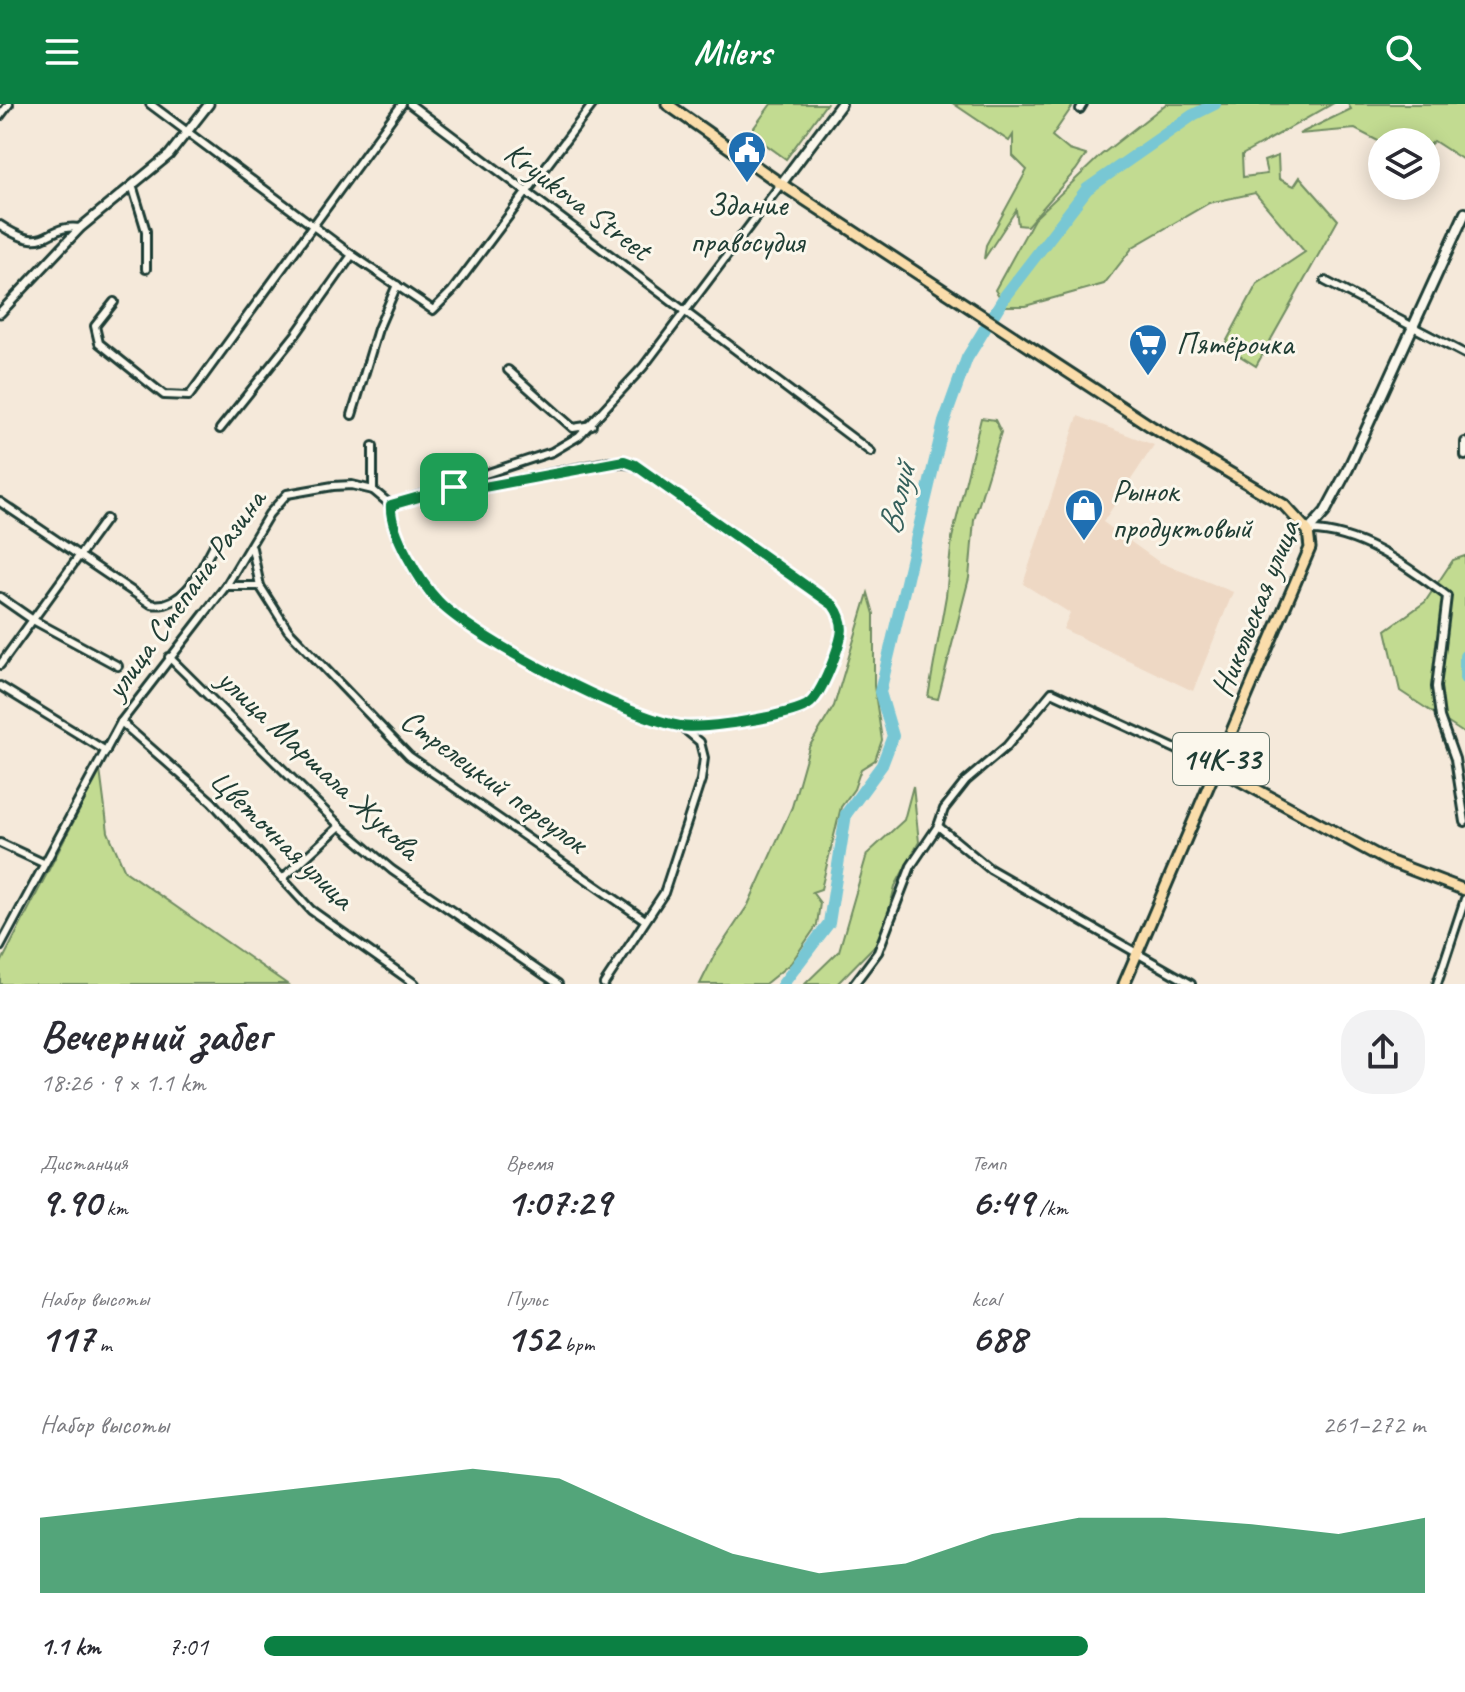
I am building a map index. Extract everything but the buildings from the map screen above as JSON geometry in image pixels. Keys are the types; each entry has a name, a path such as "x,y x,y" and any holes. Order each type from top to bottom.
{"main road":[{"path":"667,104 781,184 1152,427 1284,505 1308,531"},
{"path":"781,184 841,104"},
{"name":"Никольская улица","path":"1124,984 1310,548 1308,531 1325,512 1348,469 1465,213"},
{"path":"1217,768 1386,860 1465,890"}],"street":[{"path":"0,116 9,104"},
{"path":"150,104 352,255 433,310 452,291 593,104"},
{"path":"0,313 80,228 133,188 189,133 209,104"},
{"path":"114,302 95,326 99,343 164,395 189,396 402,104"},
{"name":"Kryukova Street","path":"410,104 871,452"},
{"path":"391,505 454,487 552,452 592,425 643,367 781,184"},
{"path":"133,188 146,231 146,269"},
{"path":"0,225 31,240 42,241 66,227 80,228"},
{"path":"220,429 296,334 352,255"},
{"path":"1325,281 1465,354"},
{"path":"352,415 378,329 397,285"},
{"path":"508,370 573,428 592,425"},
{"path":"1465,442 1465,456"},
{"path":"373,446 373,490 391,505 392,526 438,601 470,626 558,677 637,713 682,727 700,742 704,758 701,780 664,893 604,984"},
{"path":"454,487 473,489 607,462 635,465 833,605 842,617 843,634 813,701 797,712 682,727"},
{"name":"улица Степана Разина","path":"0,947 121,722 226,586 252,548 269,514 287,494 352,485 373,490"},
{"path":"0,502 151,604 175,601 196,578 214,545"},
{"path":"0,665 77,554 106,519"},
{"path":"1308,531 1328,531 1375,548 1447,596 1436,682 1440,717 1455,759 1465,822"},
{"name":"Стрелецкий переулок","path":"252,548 260,586 288,630 409,756 645,920"},
{"path":"226,586 260,586"},
{"path":"0,597 33,620 118,666"},
{"name":"улица Маршала Жукова","path":"169,657 340,826 392,870 558,984"},
{"path":"0,686 106,751"},
{"path":"854,984 878,952 911,866 938,826 944,809 966,781 1007,746 1052,692 1217,768"},
{"name":"Цветочная улица","path":"121,722 212,802 311,910 415,984"},
{"path":"283,878 340,826"},
{"path":"938,826 990,869 1191,984"},
{"path":"0,843 43,863"},
{"path":"1437,984 1465,899"}],"shaded area":[{"name":"Рынок продуктовый","path":"1078,416 1154,445 1103,522 1159,562 1233,592 1193,691 1063,629 1070,613 1023,584"}],"green space":[{"path":"771,104 826,104 786,159 750,133"},
{"path":"954,104 1074,104 1052,136 1069,150 1086,155 1027,226 1018,225 1016,210 984,259 986,245 1027,170 1013,156 1013,135 1009,141"},
{"path":"1166,104 1332,104 1242,155 1243,177 1267,174 1264,161 1278,156 1279,179 1294,186 1300,177 1338,220 1256,366 1224,346 1257,284 1305,252 1255,193 1209,203 1133,247 1104,284 1025,306 1006,306 995,290 1034,219 1101,155"},
{"path":"1348,104 1465,104 1465,161 1440,145 1440,128 1368,128 1368,136 1355,129 1299,134 1351,109"},
{"path":"981,418 995,420 1001,432 974,520 969,578 938,699 928,697 946,596 952,538"},
{"path":"1465,556 1465,734 1400,691 1386,630 1425,602 1453,560"},
{"path":"868,593 874,614 874,686 882,740 875,760 861,769 854,789 841,807 821,889 812,892 820,903 817,925 791,963 765,984 700,984 714,956 748,905 792,807 809,747 834,706"},
{"path":"100,770 108,832 125,871 287,984 0,984 0,965"},
{"path":"913,786 919,842 895,886 882,938 837,984 805,984 839,951 867,854 904,820"}],"waterway":[{"name":"Валуй","path":"783,984 829,923 846,814 882,765 893,736 880,692 944,422 967,358 1005,296 1087,189 1193,115 1215,104"},
{"name":"Валуй","path":"1465,656 1465,678"}],"place":[{"name":"Здание правосудия","path":"747,184"},
{"name":"Пятёрочка","path":"1148,377"},
{"name":"Рынок продуктовый","path":"1084,542"}],"route":[{"path":"624,461 635,465 833,605 842,617 843,634 813,701 797,712 779,717 682,727 637,713 558,677 470,626 438,601 392,526 390,512 391,505 454,487 473,489 607,462 624,461"}]}
